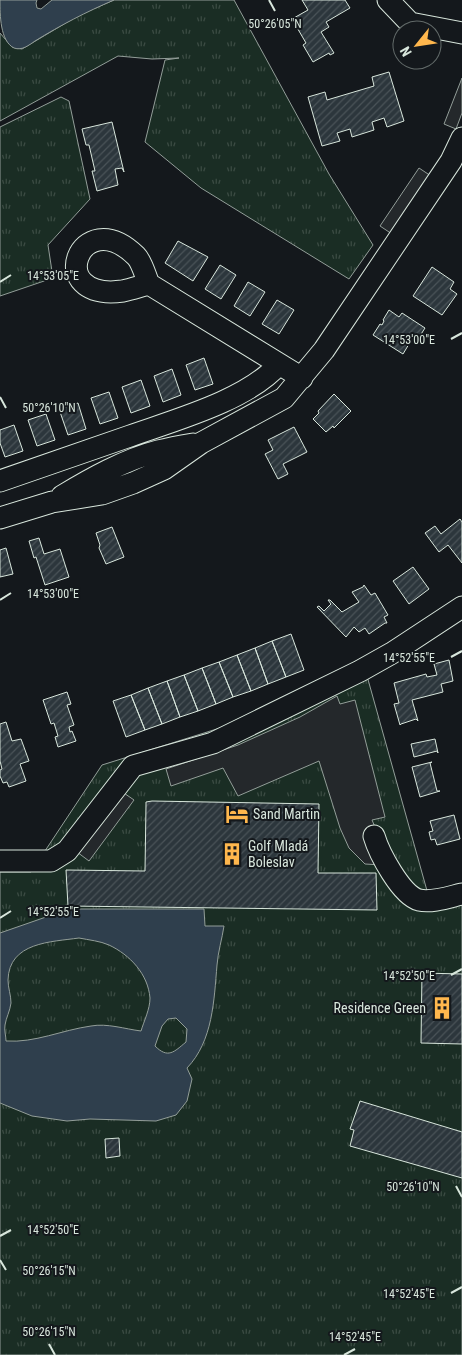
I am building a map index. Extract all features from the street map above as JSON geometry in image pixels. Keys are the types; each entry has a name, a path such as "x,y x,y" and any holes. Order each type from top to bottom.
{"street":[{"path":"388,0 410,23 462,34"},
{"path":"0,518 52,502 102,494 133,484 164,469 201,443 284,398 324,350 457,164 462,138"},
{"path":"149,284 302,378"},
{"path":"0,481 213,406 257,384 273,372 279,364"},
{"path":"0,861 51,861 67,851 133,766 213,743 368,667 462,607"},
{"path":"374,836 379,851 404,889 413,898 427,901 462,894"}],"green space":[{"path":"114,0 234,0 329,174 373,245 349,279 201,188 145,142 165,60 179,58 152,59 118,56 0,121 0,33 12,47 22,49 79,15"},
{"path":"61,97 69,101 90,199 48,245 53,278 0,296 0,127"},
{"name":"Golf Mladá Boleslav","path":"362,658 431,905 462,905 462,1355 0,1355 0,872 31,872 102,765 239,722"}],"shaded area":[{"path":"462,78 462,113 456,129 444,124"},
{"path":"419,168 431,176 392,234 380,226"},
{"path":"337,696 340,704 355,700 385,817 372,820 383,846 382,865 365,864 349,848 340,828 319,761 238,796 223,768 171,786 166,769 238,745 300,717"},
{"path":"121,791 134,800 89,861 77,852"}],"water":[{"path":"0,0 37,0 37,8 41,9 52,0 114,0 74,19 20,49 9,45 3,34"},
{"path":"69,909 204,909 205,926 224,926 211,1019 202,1045 196,1057 187,1068 192,1079 187,1101 176,1115 156,1121 90,1119 67,1121 32,1116 0,1103 0,933","holes":["79,938 102,942 117,949 131,960 142,973 149,989 150,1002 141,1031 97,1025 27,1040 6,1041 5,1025 11,1003 8,980 10,967 16,958 33,946","176,1018 187,1029 186,1042 171,1053 167,1053 155,1046 162,1026 168,1019"]}],"building":[{"path":"302,0 345,0 350,8 326,22 329,27 321,32 334,53 330,55 329,53 313,62 303,45 306,43 292,19 308,10"},
{"path":"389,72 404,121 387,127 384,118 372,122 374,130 352,137 350,129 337,133 340,141 322,146 308,97 325,92 327,100 374,86 372,77"},
{"path":"112,122 124,172 122,168 115,169 118,185 97,191 89,145 86,145 82,129"},
{"path":"178,241 208,257 193,281 165,263"},
{"path":"220,265 236,275 221,299 205,289"},
{"path":"432,267 454,282 450,289 457,294 442,315 413,296"},
{"path":"248,282 265,292 250,316 234,306"},
{"path":"277,300 294,310 279,334 262,324"},
{"path":"389,310 399,317 402,313 425,328 416,342 412,339 403,354 373,335 380,324 382,325"},
{"path":"204,358 213,384 195,390 186,365"},
{"path":"172,369 181,395 163,402 154,376"},
{"path":"141,380 150,406 131,413 122,387"},
{"path":"109,392 118,418 100,424 91,398"},
{"path":"334,394 351,411 334,428 333,426 326,432 313,419"},
{"path":"78,403 86,429 68,435 59,409"},
{"path":"46,414 55,440 37,446 28,420"},
{"path":"14,425 23,451 5,457 0,443 0,430"},
{"path":"294,427 307,452 283,464 288,474 278,479 265,454 273,450 268,440"},
{"path":"460,519 462,522 462,563 448,545 439,552 425,533 435,526 441,534"},
{"path":"112,527 124,557 106,564 99,548 100,545 96,533"},
{"path":"39,538 44,554 60,549 69,577 45,585 29,541"},
{"path":"6,548 13,574 0,577 0,550"},
{"path":"413,567 429,589 409,604 393,581"},
{"path":"364,585 371,595 375,593 388,615 384,617 387,623 369,634 365,628 359,632 354,627 346,637 317,607 319,606 324,611 331,604 328,600 330,600 342,612 359,602 352,592"},
{"path":"291,634 304,670 286,677 272,641"},
{"path":"272,641 286,677 268,684 255,648"},
{"path":"255,648 268,684 251,691 237,655"},
{"path":"237,655 251,691 233,697 219,662"},
{"path":"449,660 453,681 441,684 443,692 412,700 418,721 416,719 400,725 394,704 399,703 394,683 426,674 427,677 437,675 434,664"},
{"path":"219,662 233,697 216,704 202,668"},
{"path":"202,668 216,704 198,711 184,675"},
{"path":"184,675 198,711 180,717 167,681"},
{"path":"167,681 180,717 162,724 148,688"},
{"path":"148,688 162,724 145,730 131,695"},
{"path":"67,692 71,704 67,705 74,725 69,727 76,741 58,747 55,737 58,736 54,723 51,724 43,700"},
{"path":"131,695 145,730 126,737 113,701"},
{"path":"6,722 12,741 21,739 29,761 20,764 26,781 9,787 7,782 3,783 0,776 0,770 2,769 0,761 0,724"},
{"path":"435,739 438,753 437,751 414,757 411,744"},
{"path":"432,762 430,763 437,791 440,791 420,797 412,767"},
{"name":"Golf Mladá Boleslav","path":"146,802 319,804 318,873 376,873 377,910 68,906 66,870 145,871"},
{"path":"454,815 460,839 437,845 435,839 431,840 429,832 433,831 430,821"},
{"name":"Residence Green","path":"422,973 462,974 462,1044 421,1043"},
{"path":"360,1101 462,1132 462,1178 350,1146 354,1130 350,1129"},
{"path":"119,1138 120,1156 106,1158 105,1139"}],"place":[{"name":"Sand Martin","path":"237,814"},
{"name":"Golf Mladá Boleslav","path":"232,854"},
{"name":"Residence Green","path":"442,1008"}]}
